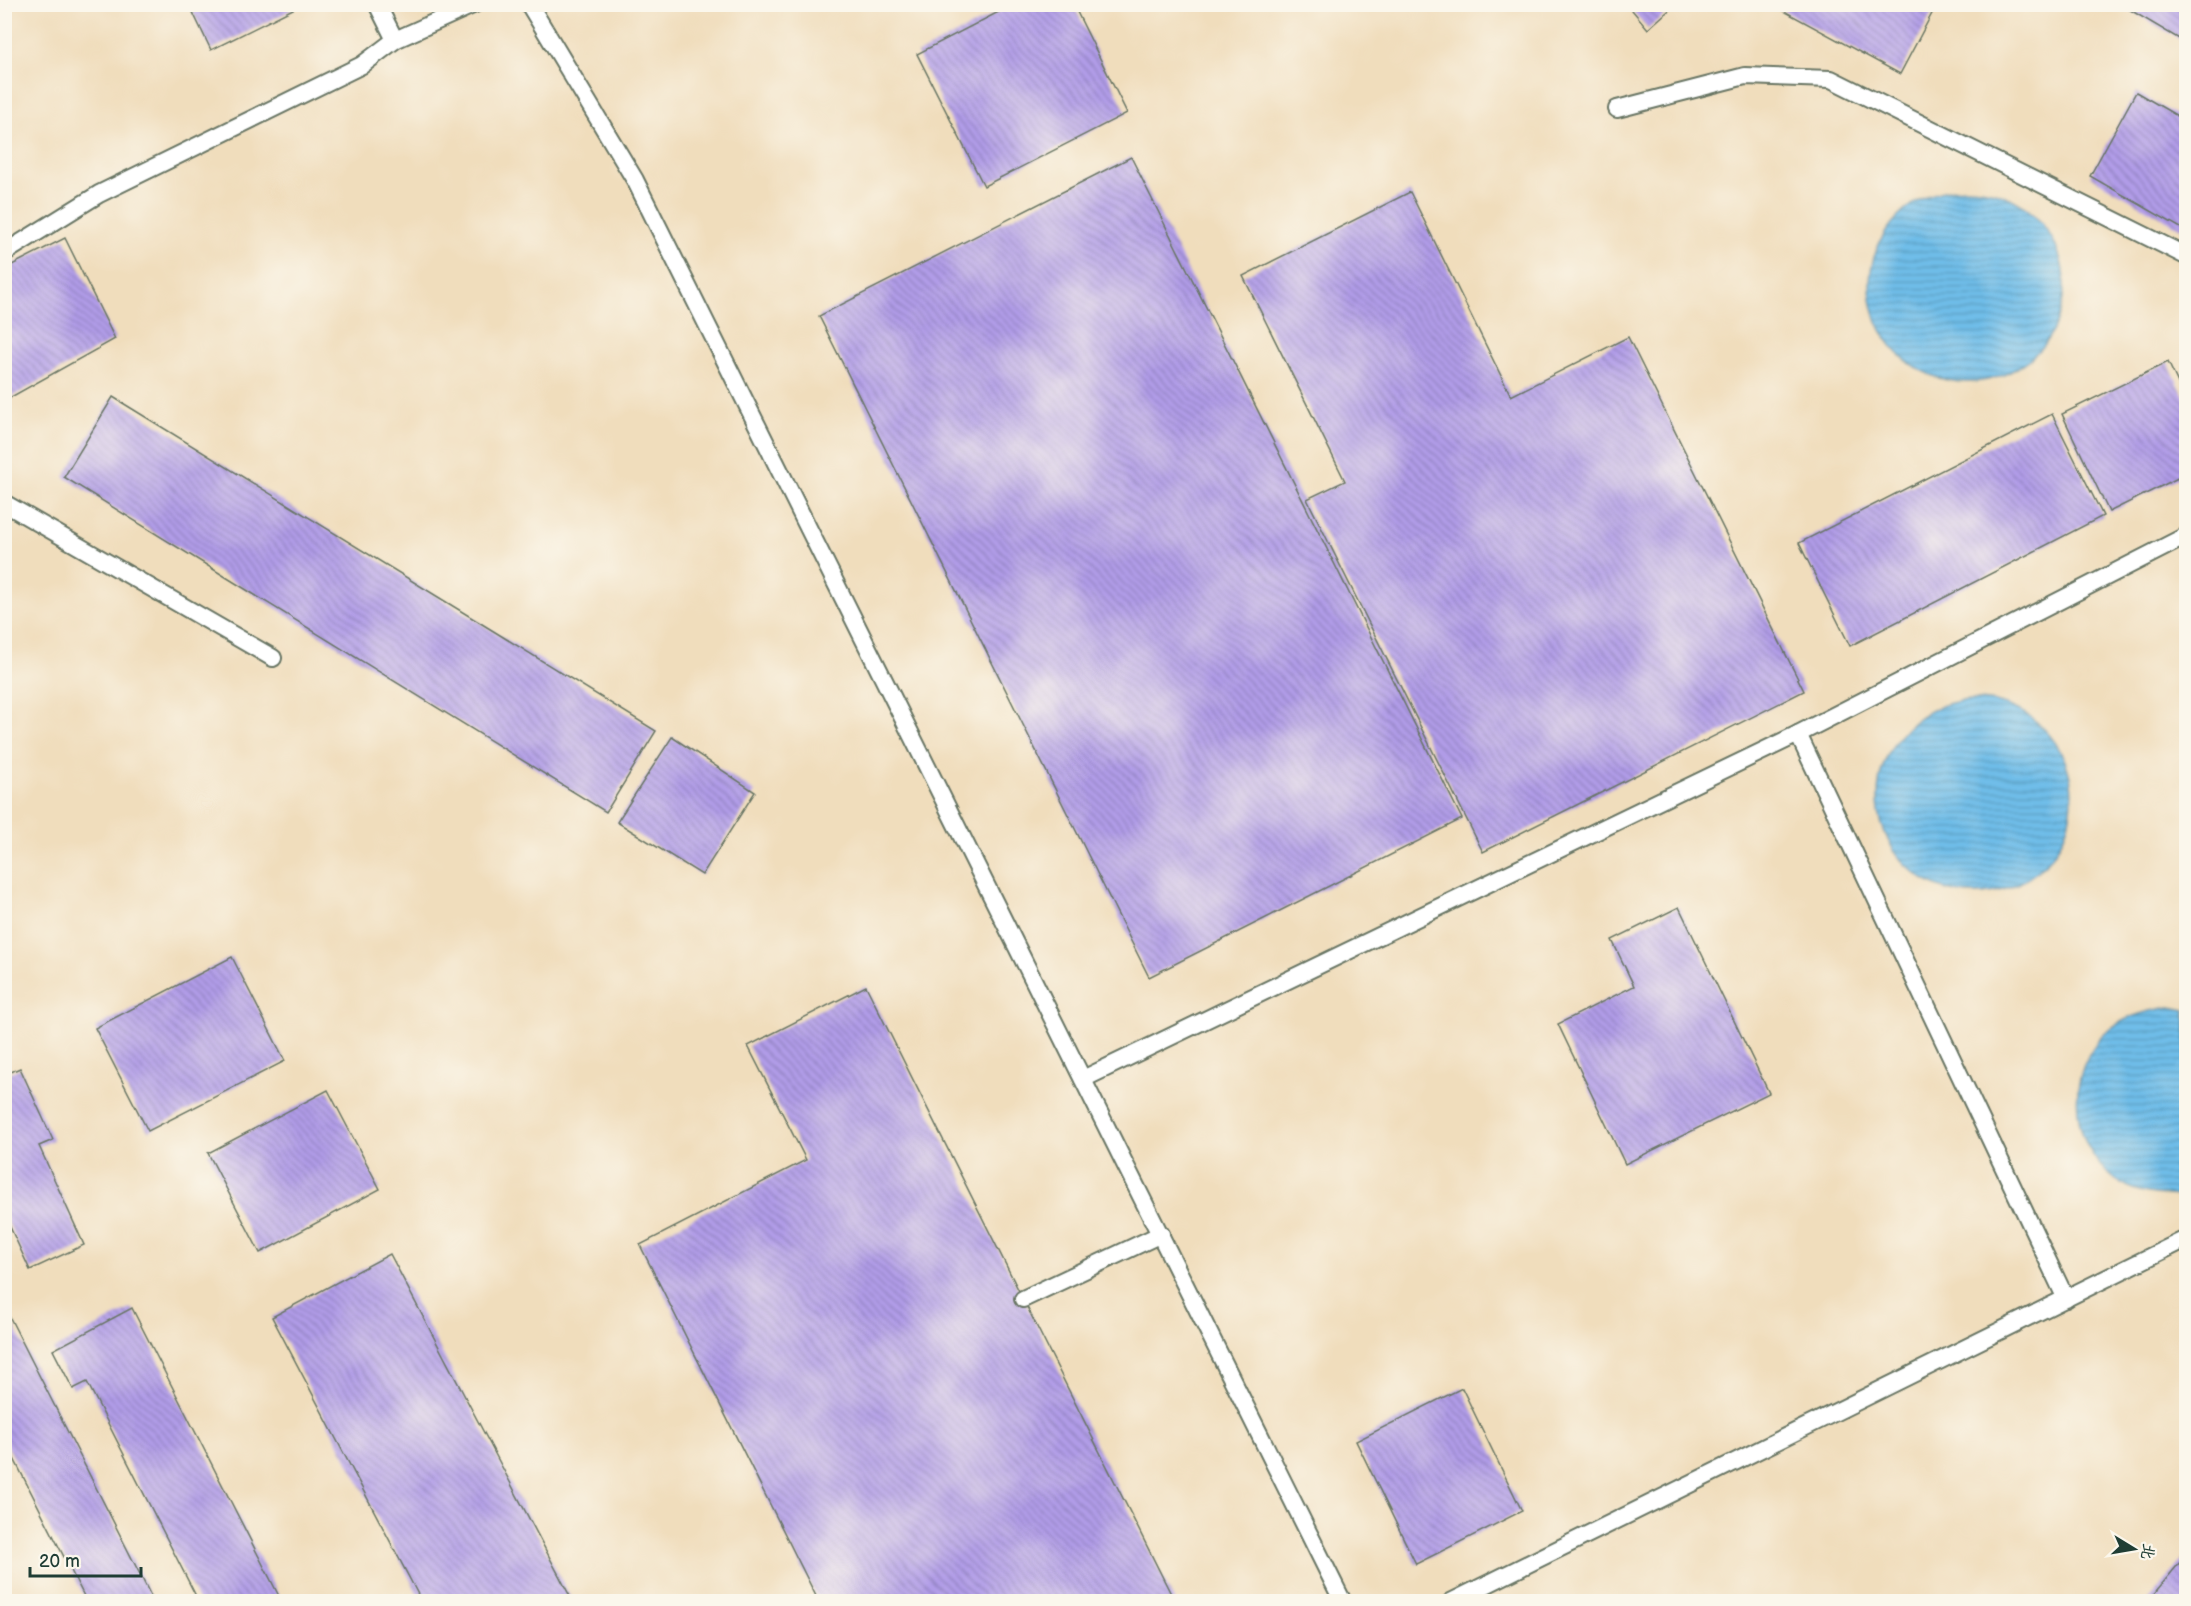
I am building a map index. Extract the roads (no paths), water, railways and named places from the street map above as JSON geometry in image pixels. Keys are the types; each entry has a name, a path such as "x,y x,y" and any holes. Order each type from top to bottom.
{"lane":[{"path":"377,4 395,40"},
{"path":"4,253 99,194 362,65 395,40 475,4"},
{"path":"529,4 635,180 1343,1602"},
{"path":"1617,109 1745,76 1831,79 2187,256"},
{"path":"4,503 273,658"},
{"path":"1083,1079 1798,734 2187,536"},
{"path":"1798,734 2066,1299"},
{"path":"1023,1299 1161,1234"},
{"path":"1451,1602 2187,1239"}],"water":[{"path":"1957,188 1977,188 2013,199 2036,216 2048,231 2057,248 2064,275 2064,295 2057,322 2048,339 2036,354 2021,366 2004,375 1977,382 1957,382 1921,371 1892,347 1881,331 1874,313 1870,295 1870,275 1881,239 1905,210 1921,199 1939,192"},
{"path":"1975,700 2012,707 2029,716 2044,728 2056,743 2065,760 2072,797 2065,834 2056,851 2044,866 2029,878 2012,887 1975,894 1938,887 1921,878 1906,866 1894,851 1885,834 1878,797 1885,760 1894,743 1906,728 1921,716 1938,707"},
{"path":"2170,1007 2186,1010 2185,1196 2140,1191 2126,1186 2107,1172 2092,1155 2083,1134 2078,1112 2078,1089 2083,1067 2094,1046 2110,1029 2124,1020"}]}
